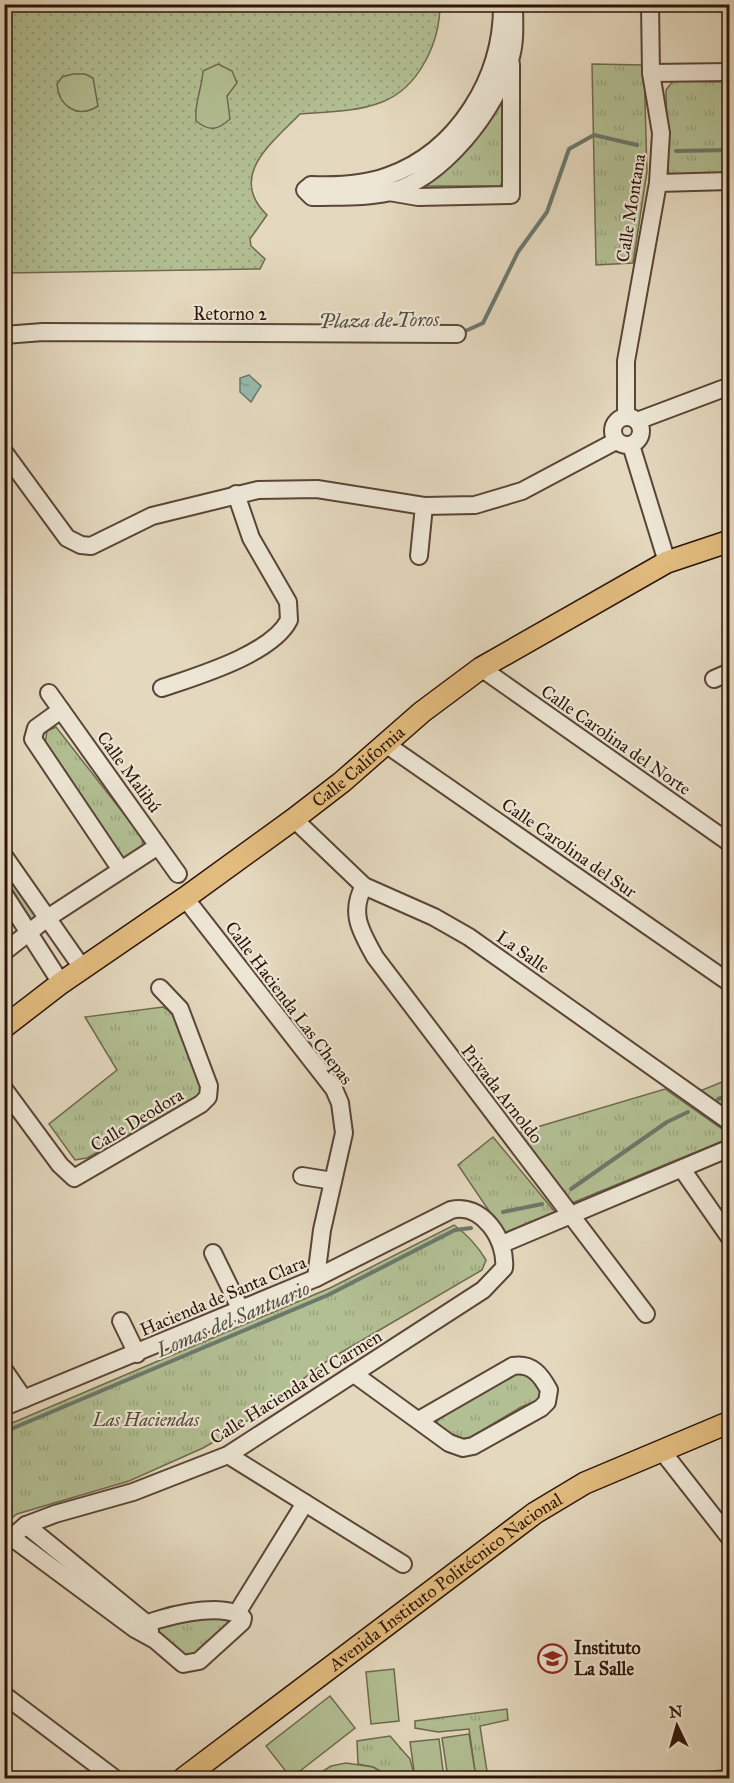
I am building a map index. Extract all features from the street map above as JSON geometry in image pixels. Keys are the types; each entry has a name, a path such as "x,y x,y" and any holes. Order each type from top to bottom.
{"main road":[{"name":"Calle California","path":"4,1027 61,983 185,898 294,819 387,745 422,712 481,668 667,562 729,541"},
{"name":"Avenida Instituto Politécnico Nacional","path":"184,1779 535,1513 585,1483 729,1422"}],"street":[{"path":"502,4 502,23 496,57 471,121 411,166 367,182 311,185 305,190 312,196 389,192 418,197 511,195 511,60 514,4"},
{"name":"Calle Montana","path":"631,419 626,361 658,183 661,133 651,73 650,4"},
{"path":"367,182 389,192 407,185 440,164 511,60"},
{"path":"651,73 729,72"},
{"path":"658,183 729,181"},
{"name":"Retorno 2","path":"4,335 43,332 457,334"},
{"path":"667,562 623,443 613,428 617,420 631,419 729,386"},
{"path":"4,452 67,538 81,545 101,544 152,516 236,494 268,489 317,489 424,506 456,507 496,501 522,491 641,434 631,419"},
{"path":"162,688 238,659 274,636 289,620 288,602 251,538 236,494"},
{"path":"419,556 424,506"},
{"name":"Calle Carolina del Norte","path":"481,668 729,843"},
{"path":"714,679 729,672"},
{"name":"Calle Malibú","path":"49,693 178,874"},
{"path":"61,710 36,728 33,739 121,870"},
{"name":"Calle Carolina del Sur","path":"387,745 729,983"},
{"name":"La Salle","path":"294,819 364,886 434,917 469,937 729,1122"},
{"path":"4,952 46,918 158,846"},
{"path":"4,856 83,969"},
{"name":"Privada Arnoldo","path":"364,886 358,898 356,917 375,957 646,1314"},
{"path":"4,894 61,983"},
{"name":"Calle Hacienda Las Chepas","path":"185,898 334,1089 340,1103 344,1134 333,1181 316,1278"},
{"name":"Calle Deodora","path":"4,1089 60,1165 74,1178 201,1104 208,1097 209,1086 180,1009 160,988"},
{"path":"502,1244 729,1148"},
{"path":"682,1169 729,1238"},
{"path":"302,1176 333,1181"},
{"name":"Hacienda de Santa Clara","path":"4,1407 137,1354 316,1278 451,1210 467,1208 479,1213 502,1244"},
{"name":"Calle Hacienda del Carmen","path":"8,1540 26,1526 65,1510 166,1480 228,1455 483,1290 504,1268 502,1244"},
{"path":"213,1253 241,1310"},
{"path":"121,1321 137,1354"},
{"path":"354,1374 449,1443 468,1448 541,1408 547,1402 549,1390 539,1374 526,1366 513,1366 419,1420"},
{"path":"4,1370 24,1399"},
{"path":"663,1451 729,1538"},
{"path":"228,1455 403,1564"},
{"path":"237,1613 305,1503"},
{"path":"8,1540 141,1626 215,1609 237,1613 243,1618 242,1622 194,1664 180,1663 141,1626 26,1526"},
{"path":"4,1695 114,1779"}],"green space":[{"path":"440,4 439,19 431,48 417,75 407,86 382,102 362,108 300,114 267,148 258,161 252,174 251,187 256,201 267,215 250,239 251,246 265,259 260,269 5,273 4,5"},
{"path":"218,64 232,71 237,83 227,96 230,119 222,126 210,128 196,121 196,108 203,71"},
{"path":"592,64 644,65 647,172 633,263 596,265"},
{"path":"85,74 93,78 98,106 91,110 77,111 71,109 61,99 57,84 62,77"},
{"path":"673,81 729,82 729,173 668,174 666,90"},
{"path":"503,100 506,100 507,172 500,186 426,186 471,146"},
{"path":"56,727 142,837 143,848 124,859 118,857 45,744 47,731"},
{"path":"4,869 37,916 29,923 5,888"},
{"path":"163,1007 176,1015 204,1086 198,1097 87,1158 75,1160 49,1124 117,1070 85,1017"},
{"path":"729,1079 729,1112 700,1091"},
{"path":"665,1089 729,1134 730,1138 572,1203 517,1133"},
{"path":"493,1137 555,1212 504,1233 458,1165"},
{"name":"Las Haciendas","path":"454,1225 472,1241 486,1260 482,1270 330,1359 236,1429 203,1448 129,1481 17,1514 5,1523 5,1426 330,1288"},
{"path":"525,1369 544,1392 539,1400 521,1407 471,1437 458,1440 438,1426 436,1412"},
{"path":"218,1610 237,1617 192,1656 181,1658 144,1630"},
{"path":"394,1669 399,1721 371,1724 366,1672"},
{"path":"330,1696 355,1728 291,1778 266,1746"},
{"path":"507,1709 508,1720 480,1726 488,1778 476,1778 469,1729 438,1732 415,1728 415,1721"},
{"path":"469,1734 476,1778 448,1778 442,1738"},
{"path":"390,1736 410,1759 415,1778 392,1778 373,1767 358,1764 357,1741"},
{"path":"439,1739 444,1778 415,1778 410,1742"},
{"path":"346,1763 373,1767 392,1778 312,1778 331,1766"},
{"path":"729,1769 729,1778 699,1778 698,1773"}],"water":[{"path":"249,375 261,386 251,402 240,392 240,378"}],"waterway":[{"name":"Plaza de Toros","path":"461,333 483,323 518,252 547,212 569,149 594,135 637,145"},
{"name":"Plaza de Toros","path":"676,151 730,150"},
{"name":"Lomas del Santuario","path":"718,1099 730,1095"},
{"name":"Lomas del Santuario","path":"571,1189 667,1122 688,1112"},
{"name":"Lomas del Santuario","path":"503,1212 542,1204"},
{"name":"Lomas del Santuario","path":"4,1432 328,1295 455,1230 471,1228"}],"place":[{"name":"Instituto La Salle","path":"553,1658"}]}
